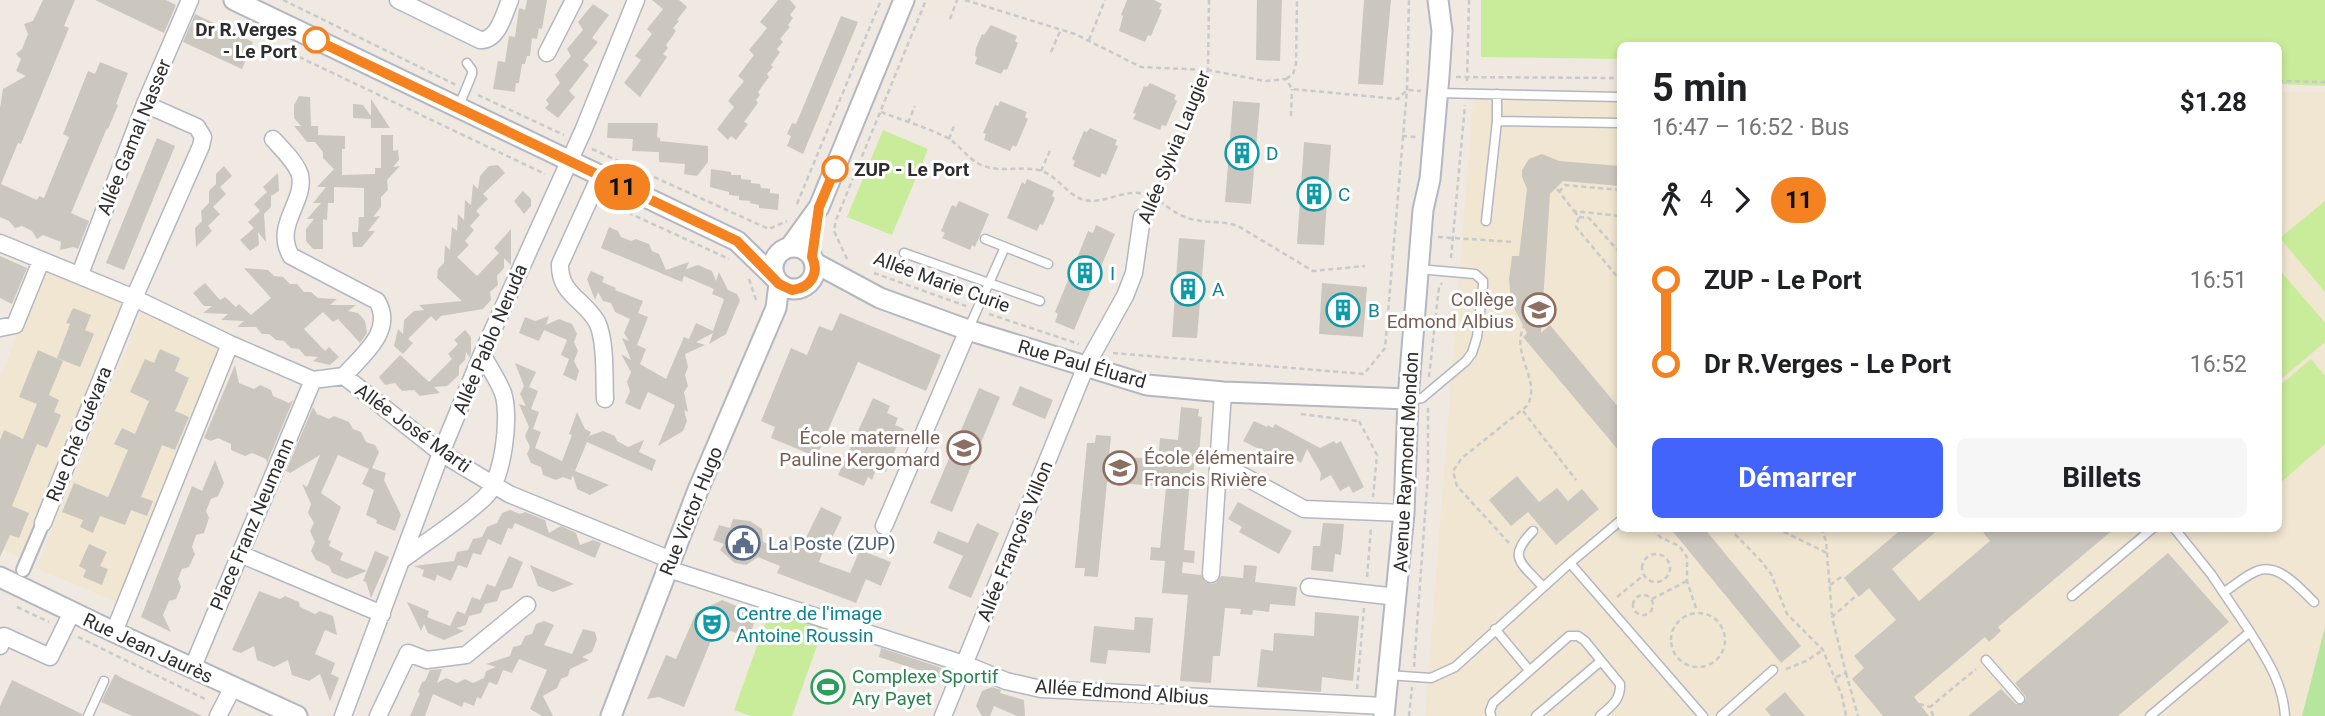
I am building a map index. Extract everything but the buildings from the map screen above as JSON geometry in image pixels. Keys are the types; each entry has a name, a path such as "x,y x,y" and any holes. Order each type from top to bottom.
{"street":[{"name":"Allée Gamal Nasser","path":"80,274 145,104 190,0"},
{"path":"234,0 254,4 458,108 737,241 803,248 814,260"},
{"path":"398,0 485,41 494,36 510,0"},
{"path":"547,53 574,0"},
{"name":"Allée Pablo Neruda","path":"343,716 482,354 578,142 636,0"},
{"path":"767,307 777,281 773,265 775,259 819,207 904,0"},
{"name":"Avenue Raymond Mondon","path":"1384,711 1404,513 1408,399 1418,270 1438,85 1442,31 1438,0"},
{"name":"Rue Ché Guévara","path":"23,570 203,137 197,127 145,104"},
{"path":"273,139 296,166 300,177 285,235 285,246 291,256 377,301 383,311 384,320 379,336 344,376"},
{"path":"600,176 560,264 560,274 563,285 597,323 601,340 605,399"},
{"path":"737,241 777,281 792,290 806,286 814,275 819,207"},
{"name":"Allée Sylvia Laugier","path":"1092,358 1125,296 1134,273 1142,217"},
{"path":"0,243 80,274 313,380"},
{"name":"Rue Paul Éluard","path":"814,260 880,298 968,330 1092,358 1147,385 1408,399"},
{"path":"0,328 15,325 41,261"},
{"name":"Rue Victor Hugo","path":"611,716 767,307"},
{"path":"884,526 968,330"},
{"path":"114,632 230,344"},
{"path":"402,561 486,496 499,469 506,406 503,393 482,354"},
{"name":"Allée François Villon","path":"943,716 1092,358"},
{"name":"Allée José Marti","path":"313,380 344,376 442,453 509,494 669,565"},
{"name":"Place Franz Neumann","path":"192,668 313,380"},
{"path":"1211,573 1223,391"},
{"path":"1219,462 1304,509 1404,513"},
{"path":"240,554 382,614"},
{"name":"Allée Edmond Albius","path":"669,565 964,664 1006,681 1041,689 1356,705 1384,711"},
{"name":"Rue Jean Jaurès","path":"0,577 297,716"},
{"path":"1309,587 1397,597"},
{"path":"378,716 408,653 427,660 466,655 527,605"},
{"path":"0,646 4,636 50,657 72,612"},
{"path":"216,709 233,687"}],"lane":[{"path":"458,108 472,70 467,63"},
{"path":"1438,85 1466,94 1617,97"},
{"path":"1486,221 1497,121 1497,94"},
{"path":"1497,121 1617,123"},
{"path":"985,239 1048,264"},
{"path":"968,330 1004,247"},
{"path":"904,253 1040,301"},
{"path":"1408,399 1416,400 1428,394 1466,361 1477,337 1483,281 1475,274 1418,270"},
{"path":"1387,675 1431,678 1455,667 1617,524"},
{"path":"1533,531 1519,545 1517,553 1520,561 1543,587"},
{"path":"2072,596 2148,532"},
{"path":"2177,532 2224,592 2250,632 2278,681 2284,697 2285,716"},
{"path":"1570,563 1703,716"},
{"path":"2224,592 2258,570 2266,569 2285,575 2314,602"},
{"path":"1495,629 1529,670"},
{"path":"2150,716 2250,632"},
{"path":"1491,716 1493,703 1569,636 1578,636 1585,641 1620,684 1617,701 1600,716"},
{"path":"1986,660 2020,699"},
{"path":"1536,716 1601,661"},
{"path":"1721,716 1773,670"},
{"path":"88,716 104,681"}],"path":[{"path":"283,0 578,142 769,229 791,218"},
{"path":"796,206 881,0"},
{"name":"Allée Marie Curie","path":"850,264 838,244 834,231 836,220 926,0"},
{"path":"950,19 957,0"},
{"path":"965,0 1060,29 1141,67 1208,70 1265,81 1286,79 1293,74 1296,64 1297,0"},
{"path":"1088,40 1105,0"},
{"name":"Allée Sylvia Laugier","path":"1142,217 1183,136 1208,70 1209,0"},
{"path":"1407,90 1409,0"},
{"path":"1409,716 1428,473 1428,394 1438,287 1450,271 1466,94 1469,0"},
{"path":"1051,52 1060,29"},
{"path":"276,46 559,181"},
{"path":"1292,89 1398,99 1407,90 1467,78 1617,78"},
{"path":"1286,79 1292,89 1291,116"},
{"path":"2282,82 2325,82"},
{"name":"Allée Marie Curie","path":"863,269 977,310 1092,358 1117,354 1364,374 1385,348 1407,90"},
{"path":"861,104 948,139 980,165 994,169 1041,171 1058,180 1072,194 1089,201 1122,193 1152,195 1182,217 1199,222 1238,226 1313,271 1365,267"},
{"path":"908,122 915,106"},
{"path":"948,139 955,123"},
{"path":"1041,171 1051,148"},
{"path":"1617,190 1564,185 1558,190 1578,218 1576,227 1617,276"},
{"path":"591,195 733,261"},
{"path":"1574,211 1617,216"},
{"path":"1578,218 1589,218 1617,250"},
{"path":"1438,237 1514,242"},
{"path":"749,279 767,307"},
{"path":"1517,553 1457,486 1453,471 1462,458 1522,410 1532,397 1519,338 1525,323"},
{"path":"1522,410 1576,480"},
{"path":"1356,705 1377,455 1359,421"},
{"path":"1656,532 1660,537 1673,541 1687,557 1687,581 1698,612"},
{"path":"1733,532 1771,574 1787,614 1822,650 1835,678 1846,716"},
{"path":"1784,532 1827,553"},
{"path":"1823,532 1826,541 1832,617 1857,716"},
{"path":"1660,555 1668,561 1670,572 1662,581 1652,581 1644,575 1643,565 1649,556 1660,555"},
{"path":"1606,605 1644,575"},
{"path":"1830,585 1841,577"},
{"path":"1651,599 1687,581"},
{"path":"1644,595 1651,599 1653,608 1648,614 1635,611 1633,606 1636,598 1644,595"},
{"path":"1832,617 1857,595"},
{"path":"12,604 58,627"},
{"path":"1698,612 1718,621 1725,641 1714,662 1699,667 1677,658 1671,643 1673,627 1678,621 1690,613 1698,612"},
{"path":"74,635 216,709"},
{"path":"1773,670 1791,669 1822,650"},
{"path":"1930,707 1986,660"},
{"path":"1835,678 1846,673"},
{"path":"1919,704 1930,707"},
{"path":"1930,707 1933,716"}],"shaded area":[{"name":"Collège Edmond Albius","path":"1474,89 1617,90 1617,532 2282,532 2282,92 2325,92 2325,627 2302,716 1425,716"},
{"path":"43,269 125,303 20,557 0,548 0,378"},
{"path":"141,313 226,349 121,604 36,568"}],"green space":[{"path":"1481,0 2325,0 2325,86 2282,84 2282,42 1617,42 1617,59 1481,57"},
{"path":"883,130 928,149 892,235 847,217"},
{"path":"2325,201 2325,292 2282,240 2282,236"},
{"path":"2282,273 2325,323 2325,342 2282,378"},
{"path":"2311,359 2325,376 2325,444 2282,481 2282,383"},
{"path":"770,610 823,629 792,716 751,716 734,710"},
{"path":"2325,627 2325,716 2302,716"}],"bus line":[{"name":"11","path":"316,40 737,241 779,284 792,290 806,286 814,275 816,269 812,257 819,207 835,169"}],"place":[{"name":"Dr R.Verges - Le Port","path":"316,40"},
{"name":"D","path":"1242,153"},
{"name":"ZUP - Le Port","path":"835,169"},
{"name":"C","path":"1314,194"},
{"name":"I","path":"1085,273"},
{"name":"A","path":"1188,289"},
{"name":"B","path":"1343,310"},
{"name":"Collège Edmond Albius","path":"1539,310"},
{"name":"École maternelle Pauline Kergomard","path":"964,448"},
{"name":"École élémentaire Francis Rivière","path":"1120,468"},
{"name":"La Poste (ZUP)","path":"743,543"},
{"name":"Centre de l'image Antoine Roussin","path":"712,624"},
{"name":"Complexe Sportif Ary Payet","path":"828,687"}]}
